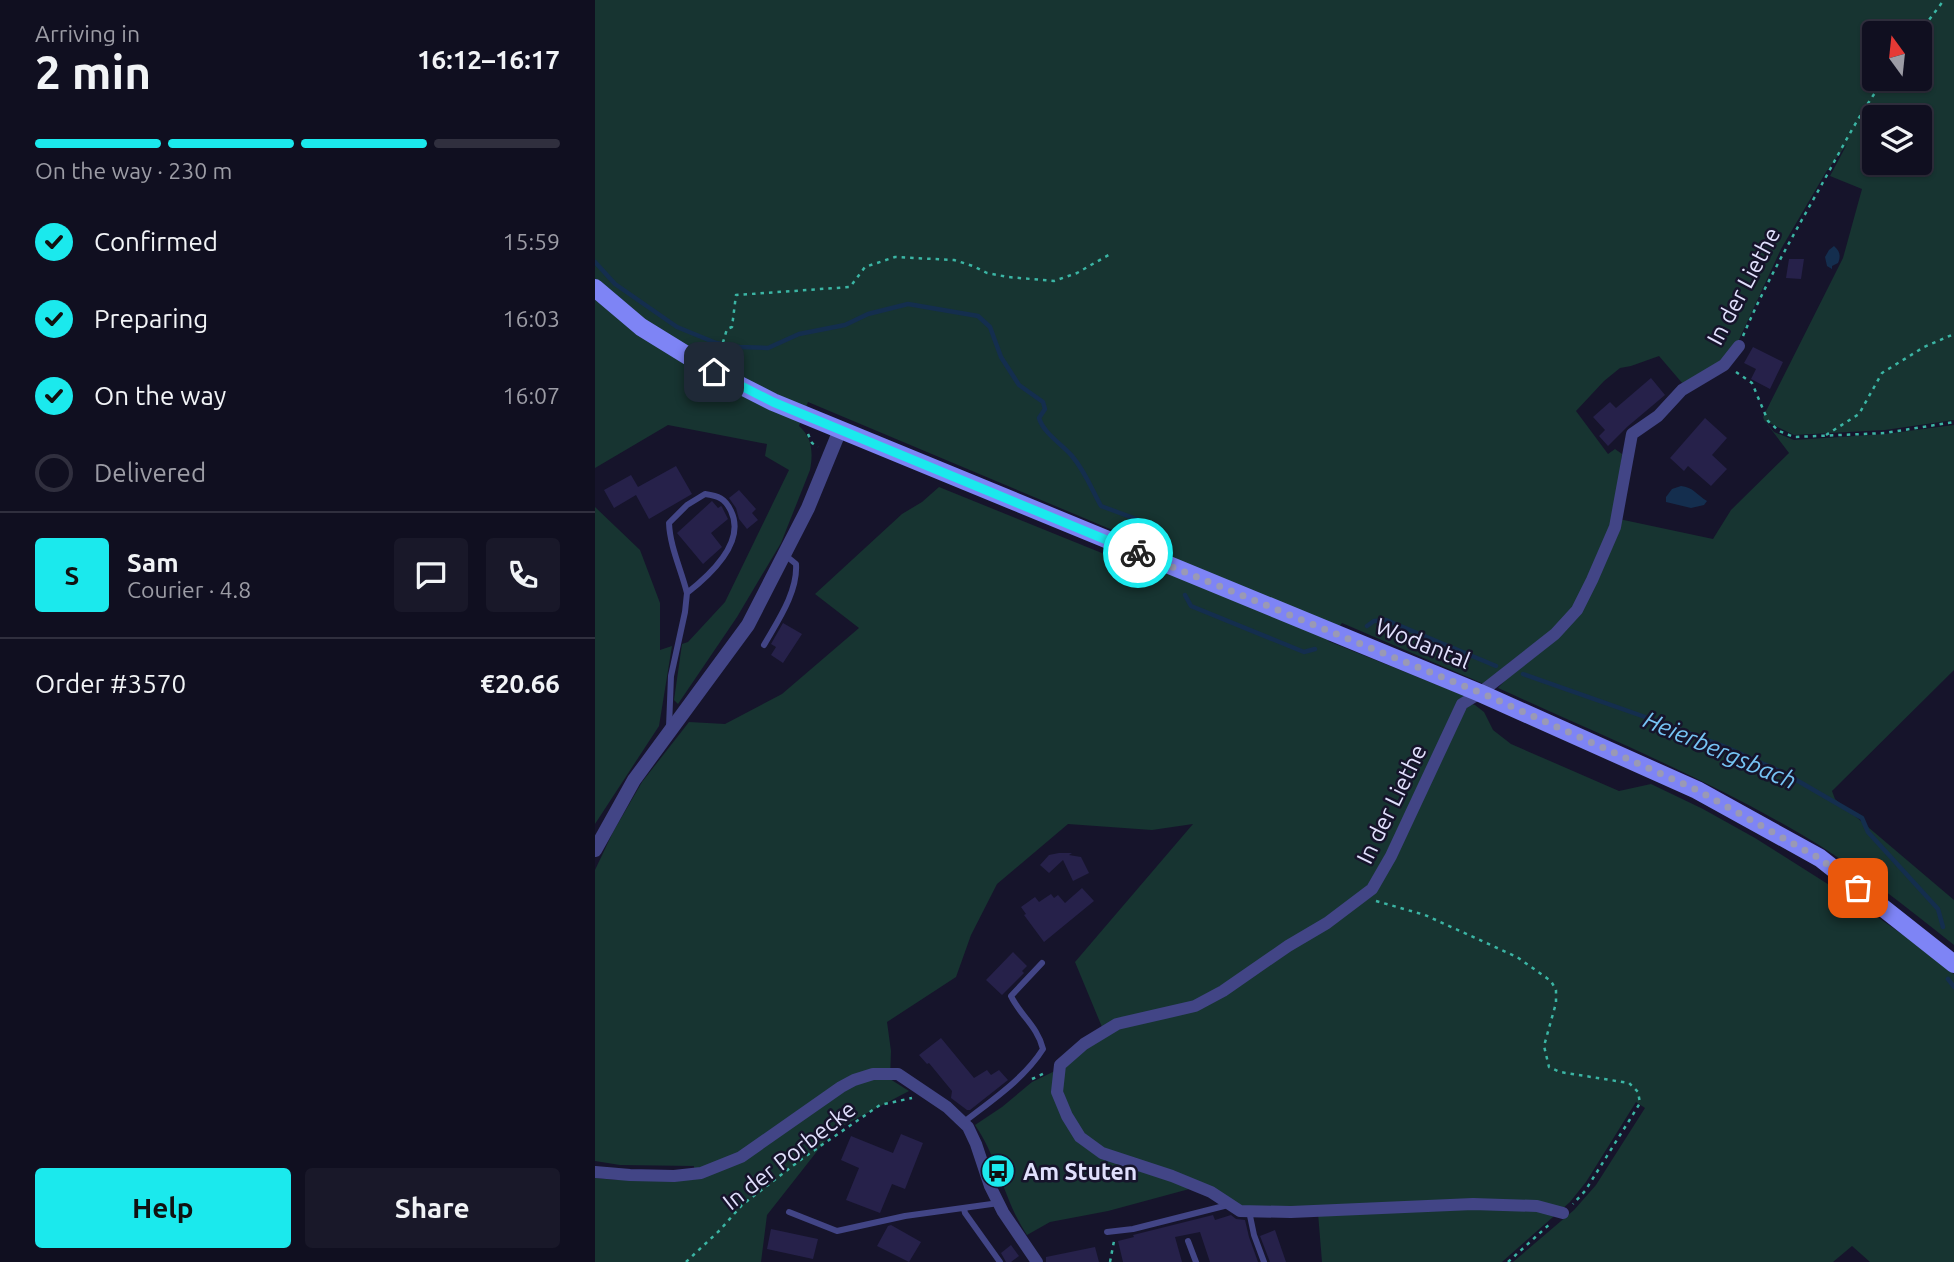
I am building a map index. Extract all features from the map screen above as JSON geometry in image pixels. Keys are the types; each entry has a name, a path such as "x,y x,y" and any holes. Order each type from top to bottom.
{"main road":[{"name":"Wodantal","path":"595,288 642,327 714,372 773,402 1480,693 1697,790 1819,858 1954,964"}],"street":[{"name":"In der Liethe","path":"1563,1213 1537,1206 1473,1204 1291,1212 1240,1211 1211,1192 1102,1153 1080,1137 1057,1092 1060,1065 1084,1044 1117,1024 1195,1006 1223,991 1327,923 1372,889 1391,856 1462,704 1555,634 1577,610 1615,527 1632,434 1658,416 1682,390 1724,365 1739,346"},
{"path":"595,850 634,780 748,625 808,508 841,430"},
{"path":"595,1172 674,1176 701,1173 741,1157 854,1080 873,1074 898,1074 947,1107 968,1127 990,1186 1037,1262"}],"lane":[{"path":"669,732 671,676 687,593 675,555 669,523 687,505 705,494 720,496 734,518 735,531 728,550 715,567 687,593"},
{"path":"764,645 789,599 797,573 796,564 785,555"},
{"path":"964,1123 1017,1079 1043,1049 1034,1028 1011,996 1042,963"},
{"path":"789,1212 837,1231 893,1218 999,1203"},
{"path":"1107,1233 1133,1229 1229,1204"},
{"path":"964,1209 1000,1262"},
{"path":"1249,1212 1264,1262"},
{"path":"1188,1241 1196,1262"}],"path":[{"path":"1929,21 1944,0"},
{"name":"In der Liethe","path":"1739,346 1755,307 1785,250 1876,91"},
{"path":"714,372 727,329 731,327 736,295 850,287 865,267 895,257 954,260 987,273 1054,281 1077,274 1112,253"},
{"path":"1824,436 1859,414 1882,373 1924,347 1954,334"},
{"path":"1724,365 1752,383 1768,421 1779,431 1794,437 1885,433 1954,422"},
{"path":"1362,897 1425,915 1517,957 1537,969 1551,981 1556,990 1556,1003 1544,1046 1549,1067 1560,1072 1629,1083 1638,1092 1640,1103 1585,1191 1508,1262"},
{"name":"In der Porbecke","path":"686,1262 742,1205 803,1158 880,1105 911,1099 922,1091"},
{"path":"1110,1262 1116,1231"}],"green space":[{"path":"595,0 1954,0 1954,420 1885,430 1794,435 1765,421 1774,432 1794,440 1885,434 1954,425 1954,670 1832,791 1835,799 1954,900 1954,945 1859,872 1799,833 1688,775 1498,688 1521,663 1559,635 1580,610 1610,548 1619,519 1713,539 1731,510 1789,453 1764,420 1763,417 1843,258 1862,189 1830,176 1847,144 1826,172 1781,249 1737,344 1722,362 1683,384 1659,356 1620,368 1576,411 1608,454 1615,449 1622,454 1617,498 1608,538 1573,609 1555,631 1484,684 1342,623 1328,641 1465,696 1458,704 1385,860 1356,898 1220,989 1194,1003 1102,1027 1075,962 1193,824 1152,830 1068,824 997,884 971,935 956,977 887,1022 891,1051 890,1079 909,1091 833,1131 767,1215 761,1262 595,1262 595,1178 694,1180 694,1166 620,1165 595,1161 595,870 642,782 689,722 725,724 782,694 859,628 815,594 902,514 939,487 1129,564 1141,542 808,402 799,426 811,447 810,470 781,543 737,617 678,704 674,700 682,644 688,642 725,602 789,470 765,456 767,444 668,425 595,468"},
{"path":"595,507 640,550 660,603 660,650 672,646 659,726 595,824"},
{"path":"1469,703 1484,712 1493,730 1511,744 1619,791 1651,784 1755,838 1853,900 1954,974 1954,1262 1870,1262 1852,1246 1833,1262 1513,1262 1574,1210 1596,1185 1645,1108 1636,1102 1586,1182 1570,1202 1502,1262 1322,1262 1318,1213 1240,1207 1104,1149 1083,1136 1061,1091 1065,1064 1116,1029 1170,1016 1358,904"},
{"path":"1057,1070 1076,1138 1193,1188 1108,1211 1050,1222 1027,1235 1012,1208 990,1151 975,1125 1032,1082"}],"water":[{"path":"1834,246 1839,252 1839,258 1832,269 1827,266 1825,257"},
{"path":"1681,486 1707,501 1704,505 1691,508 1666,502 1672,489"}],"building":[{"path":"1789,259 1804,259 1801,279 1786,278"},
{"path":"1753,347 1783,362 1770,389 1751,379 1756,369 1744,363"},
{"path":"1651,378 1665,395 1608,446 1599,436 1605,430 1593,417 1610,402 1616,408"},
{"path":"1705,418 1727,438 1712,455 1727,469 1711,486 1688,466 1684,471 1670,458"},
{"path":"676,466 692,494 649,519 636,495 614,508 604,490 631,475 638,487"},
{"path":"739,490 756,509 752,513 758,520 747,529 729,498"},
{"path":"712,501 718,508 722,507 728,519 711,533 722,547 703,564 677,533"},
{"path":"783,623 802,634 783,663 771,655 776,647 771,644"},
{"path":"1072,853 1069,855 1081,857 1089,873 1073,881 1063,860 1049,873 1040,865 1049,855"},
{"path":"1082,888 1094,901 1044,942 1021,907 1035,897 1039,902 1051,894 1054,898 1058,895 1065,903"},
{"path":"1013,952 1027,966 1022,971 1024,973 1002,995 986,980"},
{"path":"941,1038 974,1078 987,1070 991,1075 999,1070 1008,1080 967,1110 951,1098 952,1091 919,1055"},
{"path":"901,1134 923,1143 905,1189 892,1184 880,1213 846,1200 859,1168 841,1160 851,1136 893,1153"},
{"path":"1213,1215 1215,1220 1231,1215 1245,1220 1258,1262 1210,1262 1200,1232 1175,1237 1182,1262 1123,1262 1118,1241"},
{"path":"891,1225 921,1242 909,1262 877,1246"},
{"path":"771,1229 818,1239 813,1259 767,1249"},
{"path":"1275,1230 1286,1262 1270,1262 1260,1236"},
{"path":"1011,1245 1019,1256 1006,1262 1001,1253"},
{"path":"1095,1247 1099,1262 1046,1262 1046,1257"}],"waterway":[{"name":"Heierbergsbach","path":"595,262 615,284 677,327 716,343 739,347 768,348 799,334 845,325 868,314 908,304 978,316 990,327 1001,357 1019,385 1043,402 1045,409 1039,418 1041,424 1077,462 1101,506 1144,522 1159,533 1162,544"},
{"name":"Heierbergsbach","path":"1185,595 1191,606 1304,652 1315,649"},
{"name":"Heierbergsbach","path":"1367,626 1374,621 1386,620 1496,666"},
{"name":"Heierbergsbach","path":"1523,674 1723,746 1786,774 1862,818 1868,832 1938,909 1943,927"},
{"name":"Heierbergsbach","path":"1948,979 1954,987"}],"way so far":[{"path":"1138,553 1486,695 1697,790 1819,858 1858,888"}],"place":[{"name":"Am Stuten","path":"998,1171"}],"route":[{"path":"714,372 773,402 1138,553"}]}
